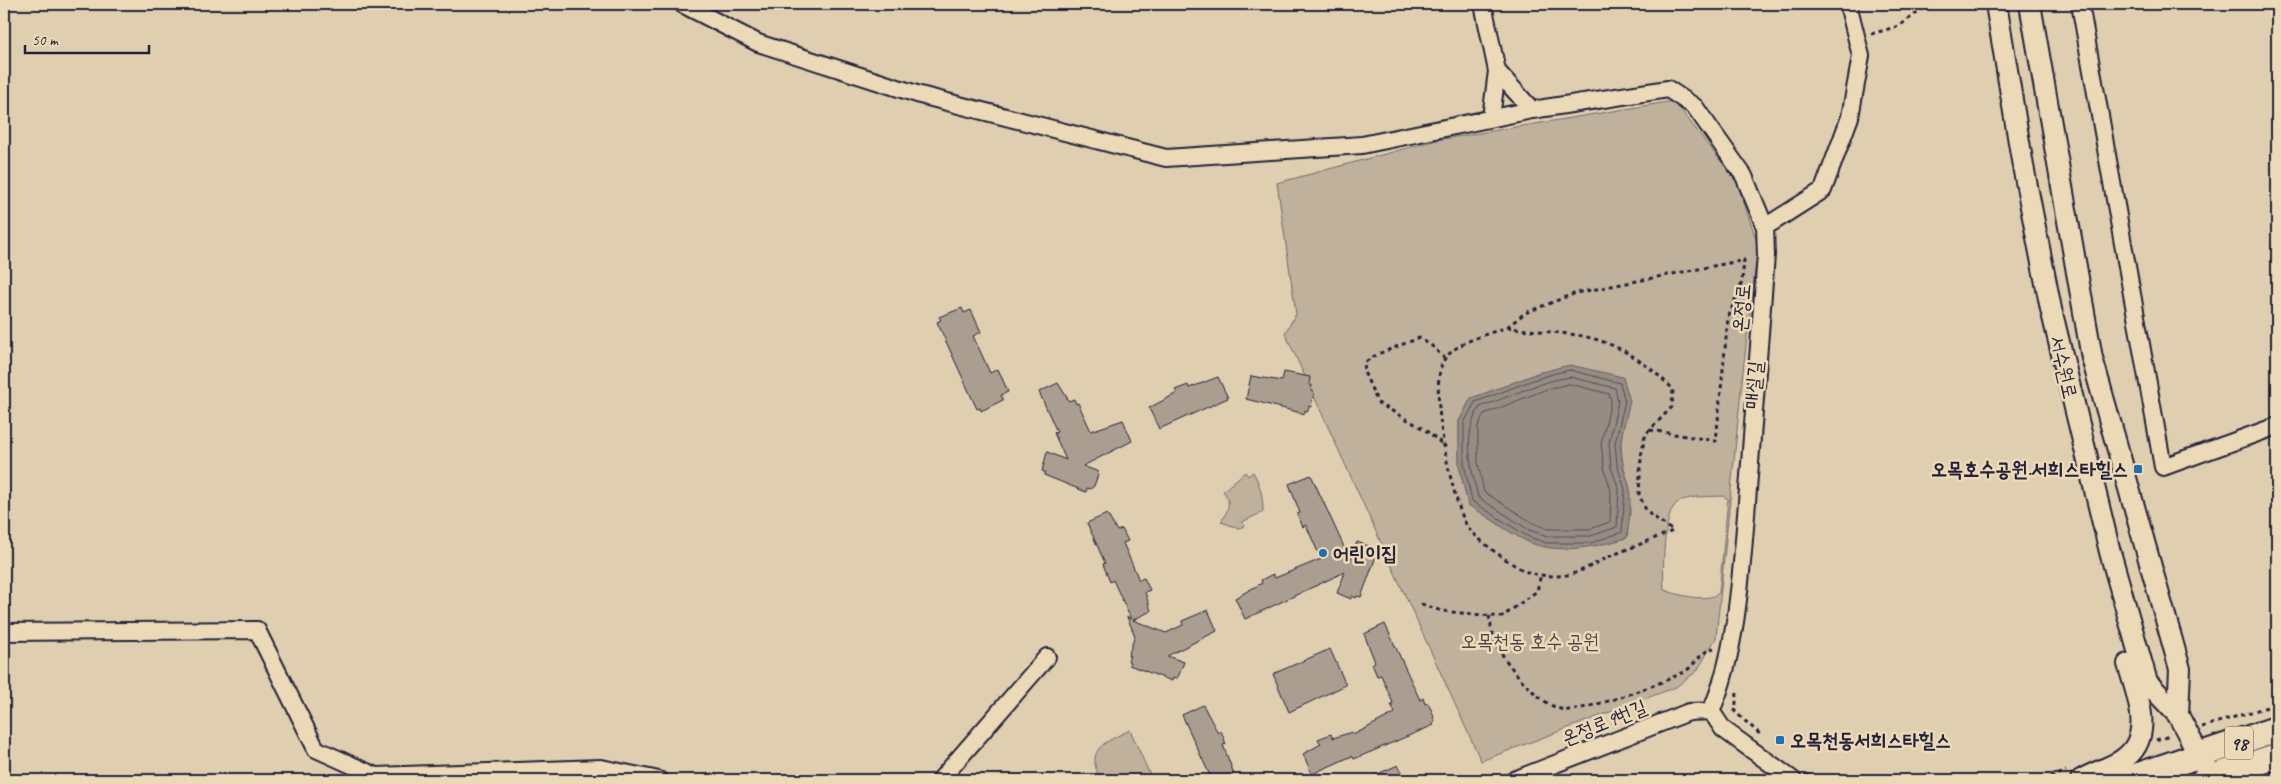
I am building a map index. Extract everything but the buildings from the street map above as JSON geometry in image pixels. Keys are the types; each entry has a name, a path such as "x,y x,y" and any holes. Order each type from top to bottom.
{"main road":[{"name":"98","path":"2125,780 2207,774 2277,730"},
{"path":"2207,774 2277,756"}],"street":[{"name":"온정로","path":"682,4 758,43 920,95 1166,158 1362,145 1532,110 1668,89 1695,107 1744,176 1765,227 1766,255 1743,551 1730,643 1718,696 1711,711"},
{"path":"1483,4 1497,71 1491,118"},
{"path":"1765,227 1823,190 1850,117 1861,56 1848,4"},
{"name":"서수원로","path":"1996,4 2051,309 2110,552 2148,682 2178,715 2207,774"},
{"name":"서수원로","path":"2030,4 2092,358 2180,669 2178,715"},
{"path":"2080,4 2163,467 2277,426"},
{"path":"1497,71 1532,110"},
{"path":"2081,780 2122,760 2132,753 2143,725 2138,697 2113,609 2110,552"},
{"path":"4,632 257,630 316,749 376,776 601,768 659,780"},
{"path":"940,780 1047,657"},
{"path":"1711,711 1723,729 1796,774"},
{"name":"온정로9번길","path":"1514,780 1689,712 1711,711"}],"path":[{"path":"1856,38 1899,26 1930,4"},
{"path":"1507,327 1594,339 1627,351 1673,389 1672,407 1645,435 1641,457 1639,495 1647,512 1673,531 1577,572 1558,576 1529,573 1502,558 1468,528 1456,503 1438,405 1443,361 1460,346 1507,327 1525,313 1576,293 1744,260 1742,282 1728,318 1716,441 1650,430"},
{"path":"1445,359 1432,346 1419,338 1378,354 1365,362 1364,372 1378,403 1424,429 1446,447"},
{"path":"1421,604 1442,611 1502,617 1538,591 1541,574"},
{"path":"1489,616 1494,641 1507,663 1526,686 1552,705 1567,710 1606,701 1684,673 1704,651 1730,643"},
{"path":"1738,683 1735,712 1764,737"},
{"path":"1796,774 1814,780"}],"green space":[{"name":"오목천동 호수 공원","path":"1674,101 1737,182 1758,245 1743,371 1716,638 1697,671 1676,687 1481,761 1285,333 1296,314 1277,183 1437,140","holes":["1541,371 1630,401 1621,444 1623,464 1630,488 1488,516 1468,505 1459,465 1459,421 1471,398 1512,384","1723,496 1728,499 1719,593 1714,596 1700,598 1664,590 1666,531 1672,509 1682,500"]},
{"path":"1245,472 1248,476 1253,472 1256,477 1263,501 1263,512 1242,522 1244,526 1239,528 1221,522 1228,507 1226,495 1223,491"},
{"path":"1130,730 1151,777 1145,780 1101,780 1096,769 1096,754 1105,743"}],"water":[{"path":"1570,365 1623,377 1630,401 1620,442 1622,464 1630,488 1630,513 1627,538 1589,547 1549,548 1524,540 1468,505 1459,465 1459,421 1471,398 1532,376"}],"place":[{"name":"오목호수공원.서희스타힐스","path":"2138,469"},
{"name":"어린이집","path":"1323,553"},
{"name":"오목천동서희스타힐스","path":"1780,740"}]}
